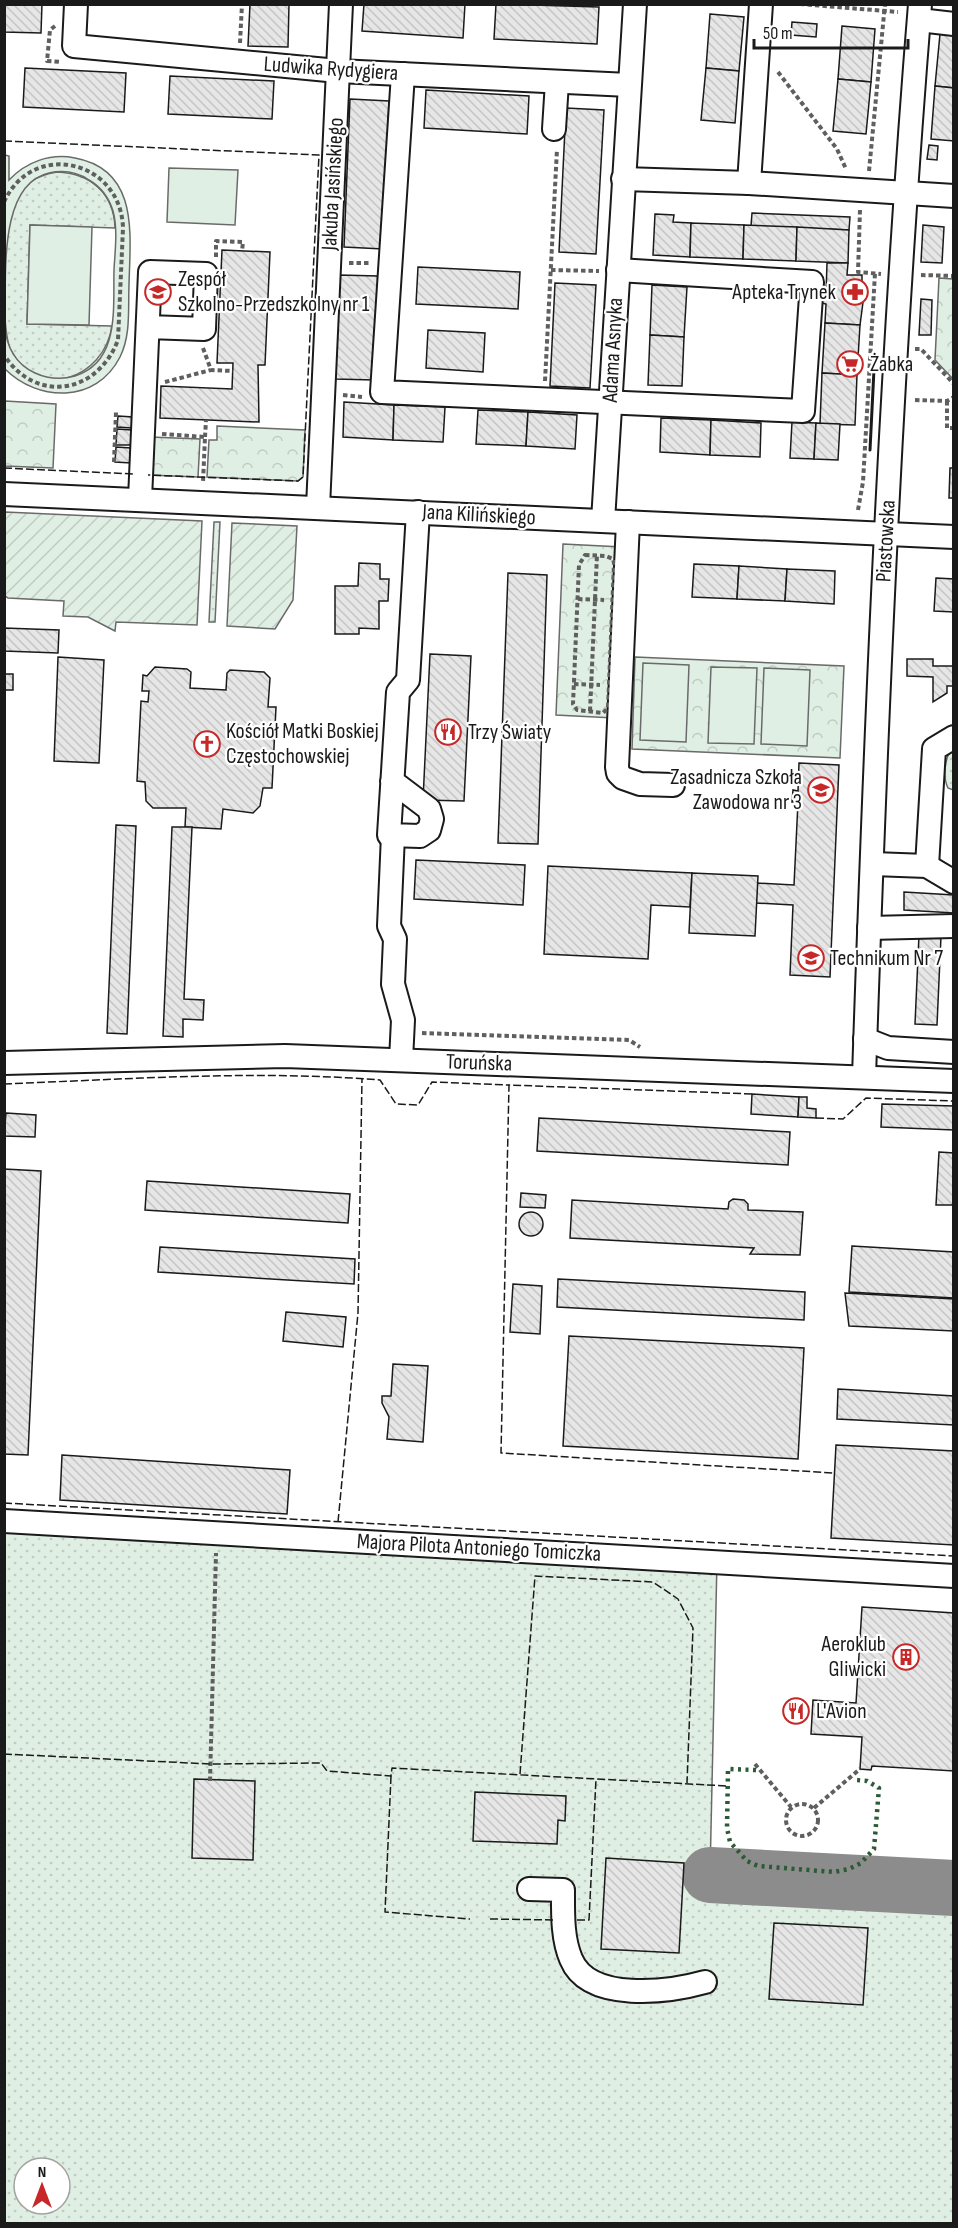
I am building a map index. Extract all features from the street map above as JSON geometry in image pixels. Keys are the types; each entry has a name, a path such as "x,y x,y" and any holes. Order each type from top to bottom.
{"street":[{"name":"Ludwika Rydygiera","path":"76,4 74,45 338,71 629,85"},
{"name":"Jakuba Jasińskiego","path":"318,507 341,4"},
{"name":"Adama Asnyka","path":"603,521 610,402 613,271 623,179 635,4"},
{"path":"749,183 761,4"},
{"path":"919,13 954,24"},
{"name":"Piastowska","path":"864,1077 886,534 904,193 919,13"},
{"path":"403,74 382,392 803,411 812,282 613,271"},
{"path":"556,138 557,82"},
{"path":"623,179 749,183 954,196"},
{"path":"140,500 148,327"},
{"name":"Jana Kilińskiego","path":"4,494 954,537"},
{"path":"392,782 429,809 432,819 429,830 420,836 389,835 392,782 398,692 408,680 418,512"},
{"path":"628,522 618,773 631,782 673,785"},
{"path":"927,866 934,748 954,737"},
{"path":"393,835 389,926 395,939 393,984 403,1020 401,1060"},
{"path":"873,864 927,866 954,882"},
{"path":"869,928 954,926"},
{"path":"866,1039 888,1048 954,1052"},
{"name":"Toruńska","path":"4,1064 262,1056 954,1081"},
{"name":"Majora Pilota Antoniego Tomiczka","path":"4,1521 954,1576"},
{"path":"529,1889 563,1890 564,1931 571,1960 584,1976 605,1988 674,1990 705,1982"}],"path":[{"path":"239,46 242,4"},
{"path":"800,4 919,13"},
{"path":"868,179 885,4"},
{"path":"774,67 837,149 847,171"},
{"path":"545,387 556,138"},
{"path":"4,202 12,189 30,172 56,164 79,167 102,179 113,193 121,211 123,228 118,340 113,354 100,370 72,385 45,385 18,372 4,355"},
{"path":"858,510 863,482 875,273 858,272 861,200"},
{"path":"347,263 377,263"},
{"path":"551,270 613,271"},
{"path":"912,275 954,276"},
{"path":"908,349 921,350 954,384"},
{"path":"154,386 211,370"},
{"path":"340,395 369,397"},
{"path":"915,400 948,401 954,397"},
{"path":"948,401 947,428 954,428"},
{"path":"114,462 116,412"},
{"path":"203,484 206,420"},
{"path":"151,434 205,437"},
{"path":"585,555 597,555 614,560 608,708 603,712 577,710 573,704 580,560 585,555"},
{"path":"590,711 597,555"},
{"path":"578,599 613,601"},
{"path":"402,1032 629,1040 646,1050"},
{"path":"210,1781 216,1534"},
{"path":"755,1764 791,1807"},
{"path":"814,1808 860,1769"},
{"path":"802,1803 814,1808 818,1823 809,1835 801,1836 788,1829 786,1814 791,1807 802,1803"}],"green space":[{"path":"5,155 9,156 9,180 23,168 39,160 57,157 75,158 96,165 111,176 121,191 127,208 130,246 126,340 120,357 110,372 97,383 82,390 66,393 34,388 18,380 5,369 5,326 7,341 17,360 28,369 50,378 75,376 90,369 100,359 107,346 113,317 116,233 113,211 101,189 80,175 70,172 49,173 33,180 22,193 14,210 9,230 5,274"},
{"path":"169,168 238,170 235,225 167,222"},
{"path":"57,172 80,176 98,187 110,205 115,228 30,225 27,324 112,326 106,344 97,359 84,371 69,377 53,379 37,376 23,366 11,350 5,322 4,276 7,230 13,201 31,181"},
{"path":"30,225 92,227 89,325 27,324"},
{"path":"939,278 953,279 953,379 935,360"},
{"path":"5,401 56,404 53,468 5,466"},
{"path":"217,426 305,430 303,477 298,481 207,477 209,440 217,440"},
{"path":"150,437 200,439 198,477 148,475"},
{"path":"5,512 202,521 197,625 116,622 115,631 88,617 63,616 64,601 8,598 4,595"},
{"path":"214,522 220,522 215,622 209,622"},
{"path":"232,523 297,526 293,600 275,629 227,626"},
{"path":"563,544 622,547 614,718 556,715"},
{"path":"635,657 844,666 840,758 632,749"},
{"path":"643,663 689,665 686,742 640,740"},
{"path":"711,667 757,668 754,744 708,743"},
{"path":"764,668 810,670 807,746 761,744"},
{"path":"953,746 953,790 948,788 946,783 945,767"},
{"path":"4,1521 717,1561 710,1874 953,1888 953,2223 5,2223"}],"building":[{"path":"5,4 42,4 41,33 4,32"},
{"path":"250,4 289,4 288,47 248,46"},
{"path":"364,4 465,4 463,38 362,31"},
{"path":"496,4 599,7 597,44 494,39"},
{"path":"710,14 744,17 739,71 706,68"},
{"path":"792,22 817,24 816,37 791,35"},
{"path":"842,26 875,29 871,82 838,79"},
{"path":"940,34 954,35 954,88 935,86"},
{"path":"25,68 126,73 124,112 23,107"},
{"path":"706,68 739,71 735,123 701,120"},
{"path":"170,76 274,81 272,119 168,114"},
{"path":"838,79 871,82 866,134 833,131"},
{"path":"935,86 954,88 954,141 931,139"},
{"path":"426,90 529,96 527,134 424,128"},
{"path":"350,99 389,101 383,249 344,247"},
{"path":"566,108 604,110 596,254 559,252"},
{"path":"929,145 938,146 937,160 927,159"},
{"path":"752,213 850,217 849,230 751,226"},
{"path":"655,214 674,215 673,222 691,223 690,257 653,255"},
{"path":"691,223 744,225 743,259 690,257"},
{"path":"744,225 797,227 796,261 743,259"},
{"path":"923,225 944,227 942,263 921,262"},
{"path":"797,227 849,230 848,263 796,261"},
{"path":"222,250 270,252 265,365 258,365 259,422 160,418 161,386 232,389 233,363 217,363"},
{"path":"827,263 848,263 847,275 862,275 862,287 865,287 860,325 825,323 826,304 821,303 822,293 826,294"},
{"path":"418,267 520,272 518,309 416,304"},
{"path":"339,275 378,276 374,380 335,379"},
{"path":"555,283 596,285 590,388 550,386"},
{"path":"652,285 687,287 684,337 650,335"},
{"path":"921,299 932,300 931,335 919,335"},
{"path":"825,323 860,325 857,375 822,373"},
{"path":"428,330 485,333 483,372 426,368"},
{"path":"650,335 684,337 682,386 648,385"},
{"path":"822,373 857,375 855,425 820,424"},
{"path":"344,402 394,405 393,440 343,437"},
{"path":"394,405 445,407 443,442 393,440"},
{"path":"478,410 528,412 526,446 476,444"},
{"path":"528,412 577,415 575,449 526,446"},
{"path":"118,416 133,417 132,428 117,427"},
{"path":"661,418 711,420 710,455 660,452"},
{"path":"711,420 761,423 760,457 710,455"},
{"path":"792,422 816,423 814,459 790,458"},
{"path":"816,423 840,424 838,460 814,459"},
{"path":"117,429 132,430 132,445 116,445"},
{"path":"116,447 131,448 131,463 115,462"},
{"path":"950,468 954,468 954,498 949,498"},
{"path":"359,563 380,564 380,579 389,579 388,601 379,601 379,629 359,628 359,634 335,634 335,586 358,586"},
{"path":"694,564 739,566 737,599 692,597"},
{"path":"739,566 787,569 785,601 737,599"},
{"path":"787,569 835,571 834,604 785,601"},
{"path":"508,573 547,575 538,844 498,843"},
{"path":"936,578 954,579 954,612 934,611"},
{"path":"4,628 59,630 58,653 4,651"},
{"path":"430,654 471,656 464,801 423,800"},
{"path":"58,657 104,660 99,763 54,761"},
{"path":"907,659 933,659 933,666 954,666 954,686 947,686 947,693 933,702 933,677 907,676"},
{"name":"Kościół Matki Boskiej Częstochowskiej","path":"155,667 187,669 191,672 190,688 226,690 227,673 230,670 264,672 270,678 268,707 276,707 272,788 263,788 260,806 253,813 223,809 221,829 185,827 186,808 153,808 146,801 145,782 137,781 141,701 148,702 149,691 142,691 143,675 147,676"},
{"path":"4,674 13,674 13,690 4,690"},
{"path":"799,763 839,765 830,977 790,975 793,905 756,903 757,883 794,885 798,802 792,802 793,790 798,791"},
{"path":"116,825 136,826 127,1034 107,1033"},
{"path":"172,827 192,827 184,999 204,1000 203,1020 183,1019 183,1037 163,1036"},
{"path":"416,860 525,865 523,905 414,899"},
{"path":"548,866 692,873 690,907 651,905 648,959 544,954"},
{"path":"692,873 758,876 755,936 689,933"},
{"path":"904,892 954,895 954,913 904,910"},
{"path":"919,935 941,936 937,1025 915,1024"},
{"path":"752,1094 799,1097 798,1117 751,1114"},
{"path":"799,1097 807,1097 807,1108 816,1109 816,1118 798,1117"},
{"path":"882,1104 954,1106 954,1130 881,1127"},
{"path":"6,1113 36,1115 35,1137 4,1136"},
{"path":"539,1118 790,1132 788,1165 537,1151"},
{"path":"939,1152 954,1153 954,1205 936,1205"},
{"path":"4,1169 41,1171 28,1455 4,1454"},
{"path":"147,1181 350,1194 348,1223 145,1210"},
{"path":"521,1193 546,1195 545,1208 520,1207"},
{"path":"733,1199 744,1200 748,1204 748,1210 803,1212 800,1255 750,1254 754,1248 570,1238 572,1200 728,1209 729,1202"},
{"path":"531,1212 539,1216 543,1224 539,1232 531,1236 523,1232 519,1224 523,1216"},
{"path":"852,1246 954,1252 954,1298 849,1292"},
{"path":"160,1247 355,1259 354,1284 158,1272"},
{"path":"558,1279 805,1292 804,1320 557,1307"},
{"path":"513,1284 542,1286 540,1334 510,1332"},
{"path":"845,1293 954,1299 954,1331 849,1326"},
{"path":"286,1312 346,1317 343,1347 283,1341"},
{"path":"569,1336 804,1348 798,1459 563,1446"},
{"path":"393,1364 428,1366 423,1442 387,1439 389,1417 382,1403 382,1396 391,1396"},
{"path":"838,1389 954,1396 954,1425 837,1419"},
{"path":"836,1445 954,1451 954,1545 831,1538"},
{"path":"62,1455 290,1470 287,1514 60,1500"},
{"name":"Aeroklub Gliwicki","path":"862,1607 954,1613 954,1771 872,1766 871,1770 860,1769 862,1737 811,1734 813,1700 856,1703"},
{"path":"194,1779 255,1781 253,1860 192,1858"},
{"path":"475,1792 566,1796 565,1821 558,1820 557,1844 473,1841"},
{"path":"606,1858 684,1863 679,1953 601,1949"},
{"path":"774,1923 868,1928 863,2005 769,1999"}],"taxiway":[{"path":"710,1875 954,1888"}],"hedge":[{"path":"756,1770 728,1769 727,1828 730,1842 747,1861 758,1866 834,1872 849,1869 861,1863 874,1849 879,1788 867,1781 856,1780"}],"fence":[{"path":"108,4 240,4"},
{"path":"4,141 319,155 303,477 298,481 148,475"},
{"path":"4,468 133,474"},
{"path":"4,1084 192,1076 333,1077 380,1080 396,1104 418,1105 432,1082 509,1085"},
{"path":"338,1522 358,1313 362,1078"},
{"path":"752,1094 509,1085 501,1453 834,1473"},
{"path":"816,1118 843,1119 866,1098 954,1101"},
{"path":"4,1503 954,1556"},
{"path":"520,1774 535,1576 653,1582 678,1599 693,1628 687,1783"},
{"path":"4,1754 211,1764 321,1763 327,1771 391,1776 392,1768 728,1786"},
{"path":"391,1776 385,1912 470,1919"},
{"path":"577,1920 589,1920 596,1779"},
{"path":"490,1919 556,1920"}],"wall":[{"path":"870,450 874,369"}],"place":[{"name":"Zespół Szkolno-Przedszkolny nr 1","path":"158,292"},
{"name":"Apteka Trynek","path":"855,292"},
{"name":"Żabka","path":"850,364"},
{"name":"Trzy Światy","path":"448,732"},
{"name":"Kościół Matki Boskiej Częstochowskiej","path":"207,744"},
{"name":"Zasadnicza Szkoła Zawodowa nr 3","path":"821,790"},
{"name":"Technikum Nr 7","path":"811,958"},
{"name":"Aeroklub Gliwicki","path":"906,1657"},
{"name":"L'Avion","path":"796,1711"}]}
